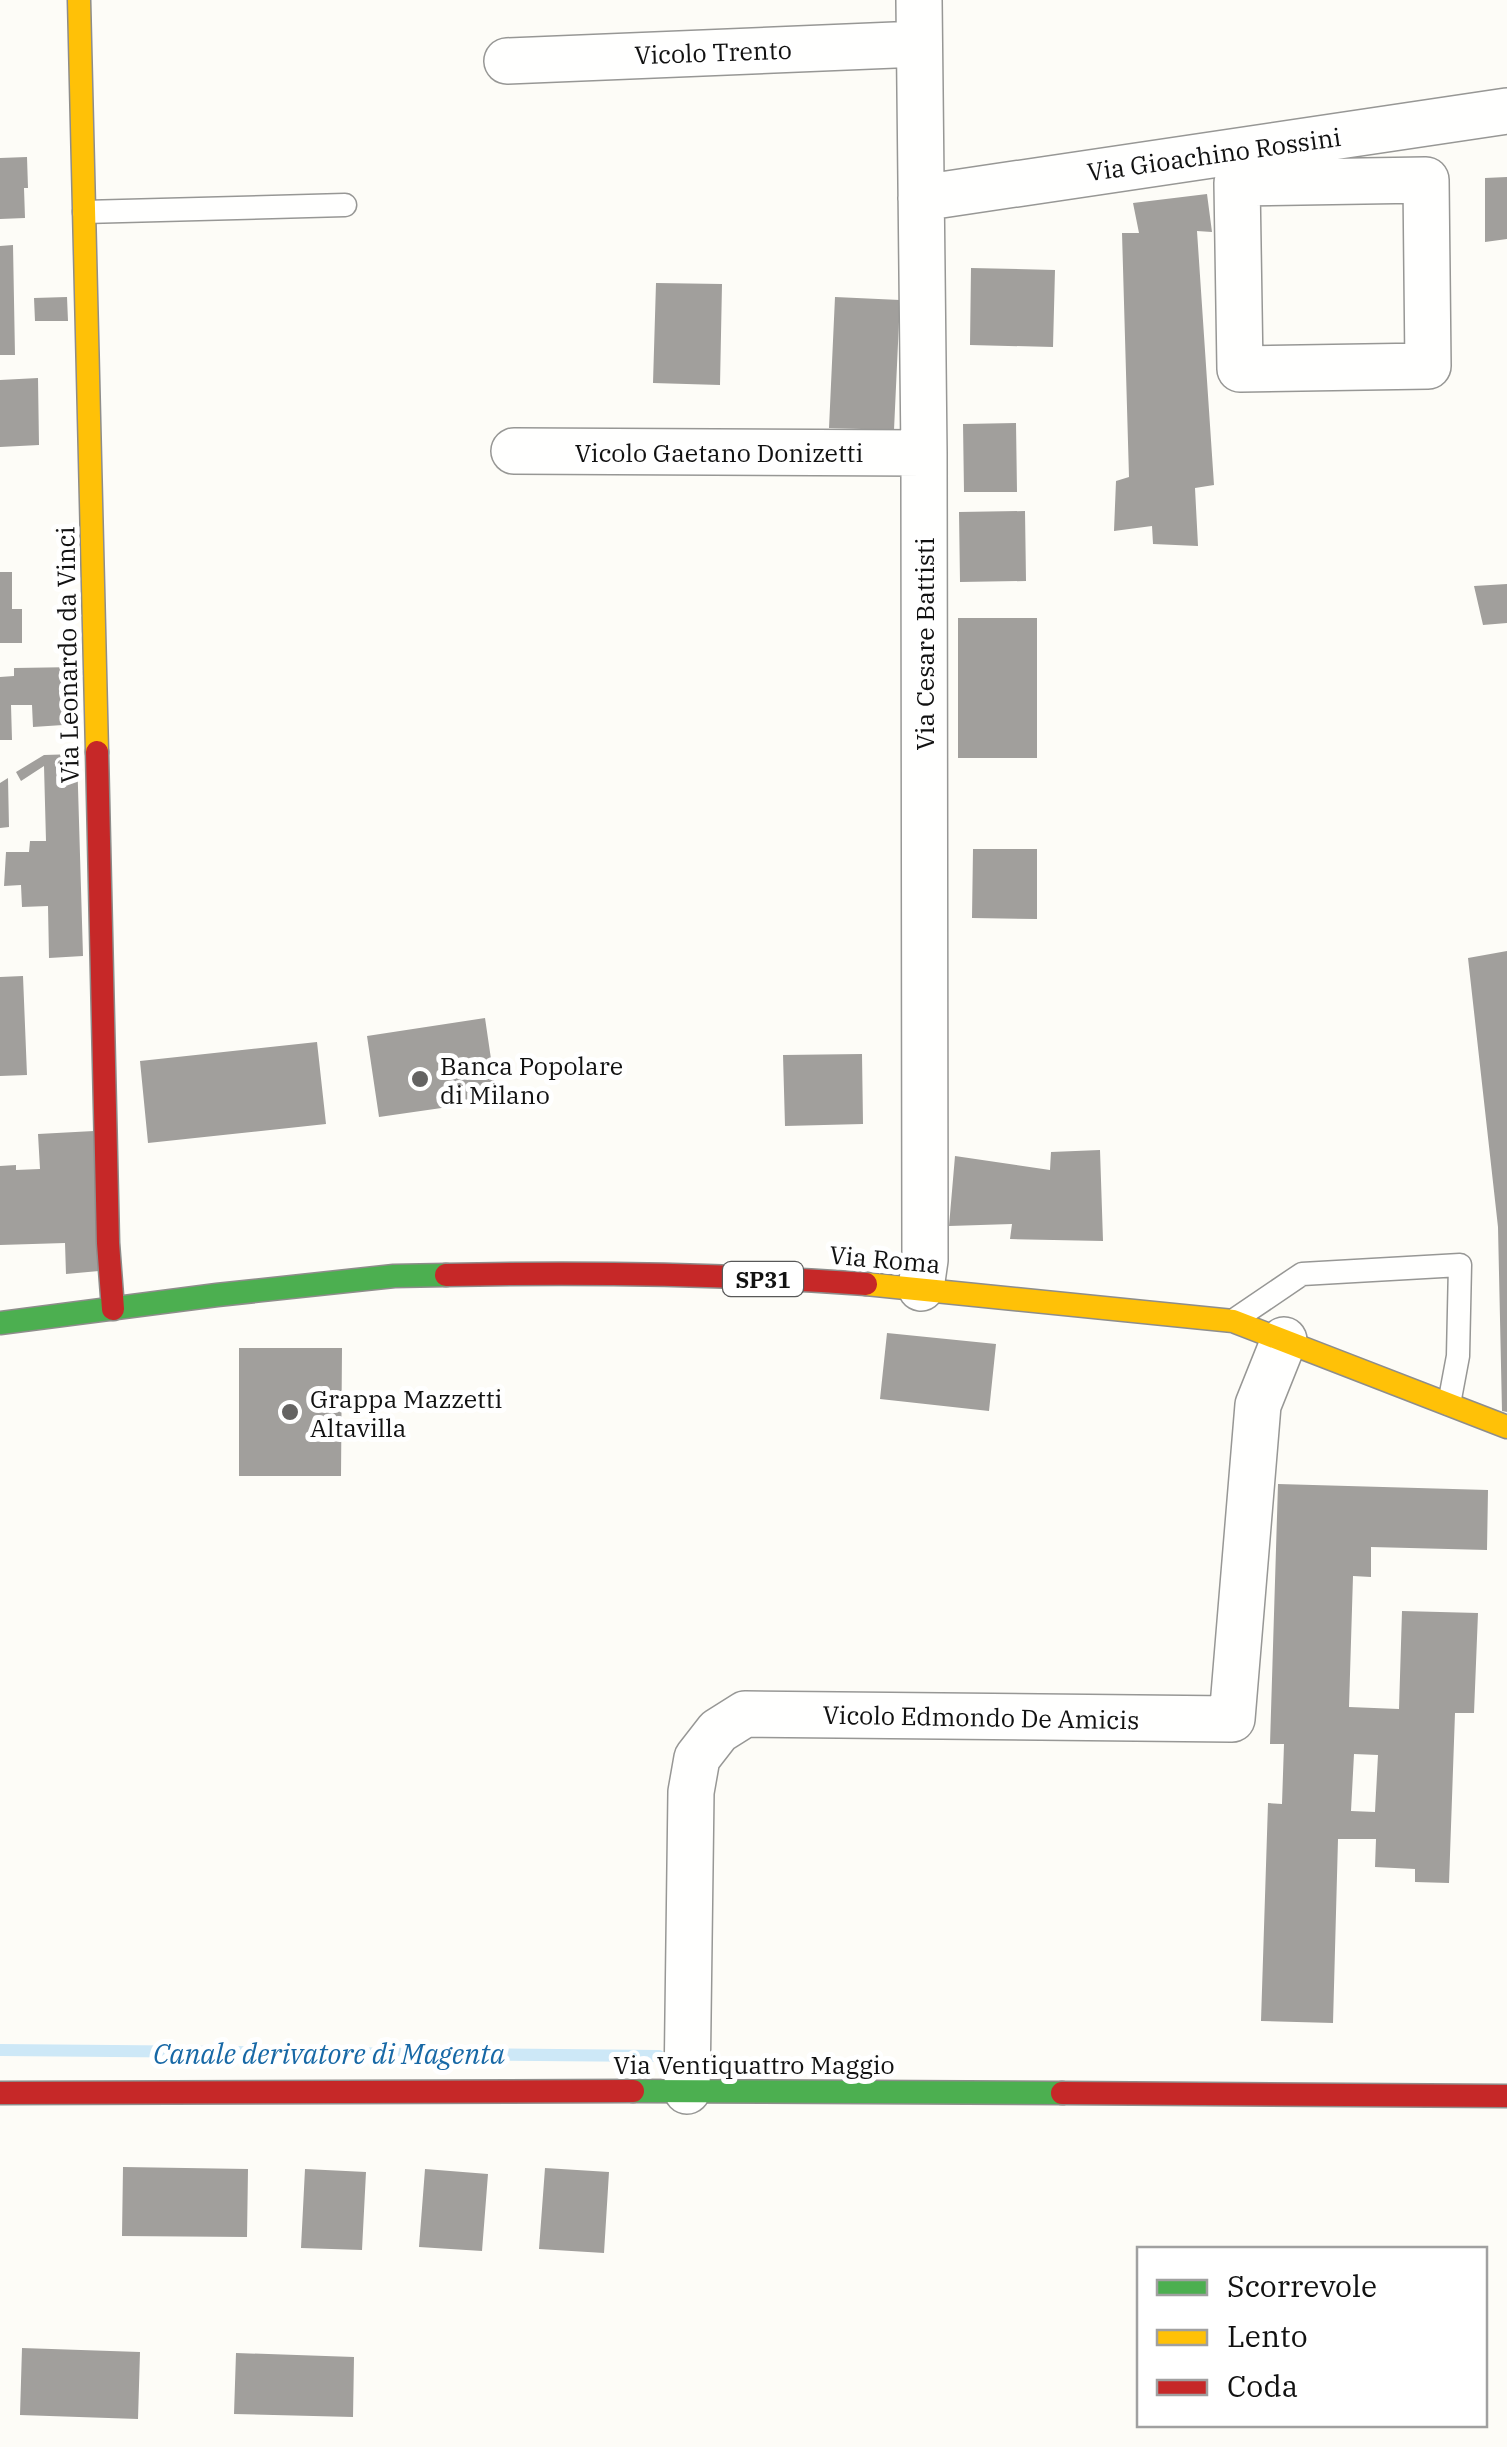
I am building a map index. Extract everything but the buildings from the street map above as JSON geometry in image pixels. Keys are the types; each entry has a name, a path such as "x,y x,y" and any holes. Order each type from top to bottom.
{"street":[{"name":"Via Leonardo da Vinci","path":"78,0 108,1243 114,1309"},
{"name":"Via Cesare Battisti","path":"919,0 924,453 925,1260 921,1288"},
{"name":"Vicolo Trento","path":"507,60 919,44"},
{"name":"Via Gioachino Rossini","path":"921,198 1507,111"},
{"path":"1426,180 1428,366 1240,369 1237,183 1426,180"},
{"name":"Vicolo Gaetano Donizetti","path":"514,451 924,453"},
{"name":"Via Roma","path":"0,1323 394,1276 568,1272 809,1280 1233,1321 1507,1427"},
{"name":"Vicolo Edmondo De Amicis","path":"687,2090 691,1792 696,1758 718,1731 745,1714 1232,1720 1258,1404 1284,1340"},
{"name":"Via Ventiquattro Maggio","path":"0,2092 687,2090 1507,2096"}],"lane":[{"path":"84,212 345,205"},
{"path":"1233,1321 1302,1274 1460,1265 1458,1356 1448,1404"}],"waterway":[{"name":"Canale derivatore di Magenta","path":"0,2050 659,2056"}],"traffic: fast":[{"path":"0,1323 217,1295 394,1276 446,1275"},
{"path":"633,2091 1062,2093"}],"traffic: slow":[{"path":"79,0 97,752"},
{"path":"866,1284 1233,1321 1507,1427"}],"traffic: jam":[{"path":"97,752 108,1243 113,1309"},
{"path":"446,1275 656,1275 866,1284"},
{"path":"0,2093 633,2091"},
{"path":"1062,2093 1507,2096"}],"place":[{"name":"Banca Popolare di Milano","path":"420,1079"},
{"name":"Grappa Mazzetti Altavilla","path":"290,1412"}]}
